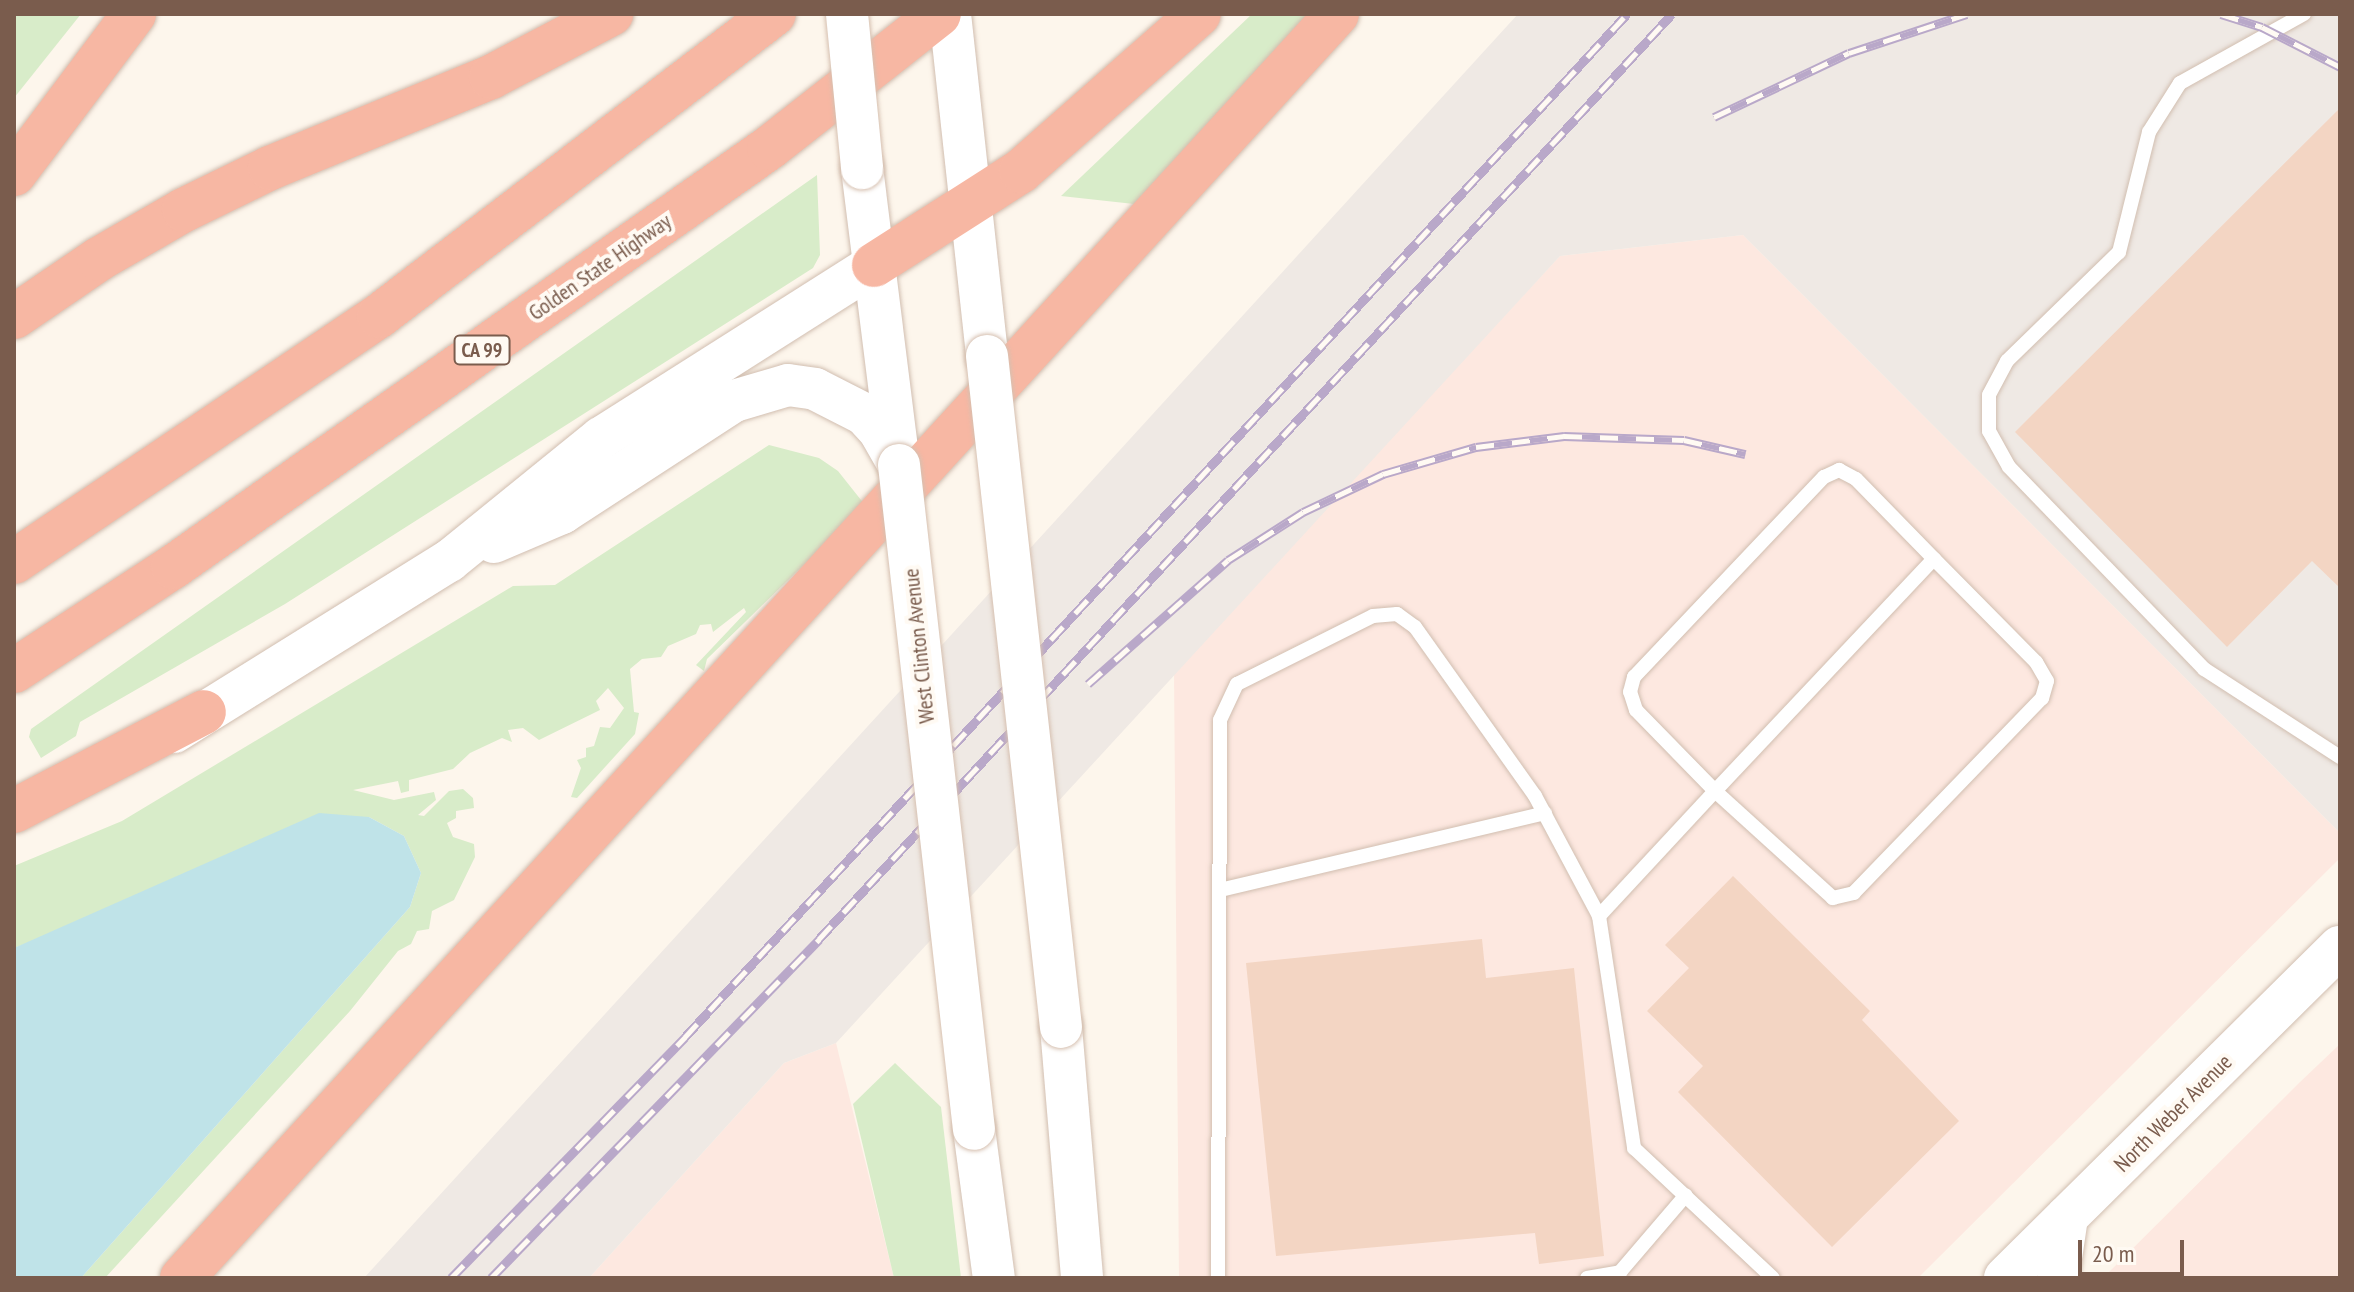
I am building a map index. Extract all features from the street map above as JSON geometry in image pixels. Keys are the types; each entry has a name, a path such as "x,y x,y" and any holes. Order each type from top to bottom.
{"highway":[{"path":"14,174 134,14"},
{"path":"14,317 99,259 184,210 270,168 491,77 611,14"},
{"path":"14,562 379,316 774,14"},
{"name":"Golden State Highway","path":"14,671 173,567 756,157 939,14"},
{"path":"874,265 1021,171 1199,14"},
{"path":"182,1278 1337,14"},
{"path":"14,811 204,712"}],"main road":[{"name":"West Clinton Avenue","path":"847,14 862,168 994,1278"},
{"path":"950,14 1061,1027 1082,1278"},
{"path":"14,834 449,561 601,438 874,265"},
{"path":"449,561 562,513 709,416 774,388 815,389 844,401 879,430 899,465"},
{"name":"North Weber Avenue","path":"2005,1278 2340,947"},
{"path":"2058,1278 2067,1217"}],"lane":[{"path":"2304,14 2180,83 2149,132 2119,252 2007,361 1989,395 1989,431 2009,467 2204,669 2340,757"},
{"path":"1839,470 1856,479 1934,559 2036,662 2047,681 2042,698 1846,898 1833,898 1715,791 1636,710 1630,692 1634,677 1824,477 1839,470"},
{"path":"1599,916 1934,559"},
{"path":"1218,1278 1220,720 1227,699 1237,684 1373,616 1397,614 1415,627 1545,813 1599,916 1634,1148 1773,1278"},
{"path":"1220,890 1545,813"},
{"path":"1587,1278 1620,1272 1686,1195"}],"shaded area":[{"path":"1518,14 2340,14 2340,833 1743,235 1560,256 836,1043 784,1063 589,1278 364,1278"},
{"path":"1743,235 2340,833 2340,858 1918,1278 1179,1278 1174,669 1560,256"},
{"path":"836,1043 894,1278 589,1278 784,1063"},
{"path":"2340,1044 2340,1278 2103,1278 2299,1083"}],"green space":[{"path":"14,14 81,14 14,98"},
{"path":"1252,14 1309,14 1134,204 1061,196"},
{"path":"817,175 820,255 813,268 285,604 80,722 76,736 41,758 29,737 31,729"},
{"path":"769,445 819,458 838,471 865,505 707,659 704,671 696,665 746,612 744,608 713,632 711,624 700,625 696,634 668,646 661,657 642,659 630,669 634,712 639,713 635,734 577,798 571,797 581,768 577,760 586,757 586,748 594,746 600,727 610,728 624,708 608,688 596,701 600,710 539,740 523,728 508,730 512,742 502,738 470,753 453,769 409,780 409,791 401,793 398,781 353,790 394,800 434,792 436,800 418,815 424,816 449,791 463,789 473,798 474,808 456,811 456,818 447,823 453,837 474,844 475,857 454,900 432,911 429,929 417,931 411,944 398,951 350,1011 105,1278 81,1278 410,907 421,873 404,836 369,817 14,948 14,866 122,821 513,586 555,585"},
{"path":"895,1063 941,1107 961,1278 894,1278 853,1104"}],"water":[{"path":"319,813 369,817 404,836 421,873 410,907 81,1278 14,1278 14,948"}],"building":[{"path":"2340,108 2340,588 2312,561 2227,647 2015,432"},
{"path":"1733,876 1870,1011 1862,1020 1959,1121 1832,1247 1678,1092 1703,1066 1647,1011 1689,968 1665,945"},
{"path":"1482,939 1486,978 1574,968 1604,1256 1539,1264 1535,1233 1276,1256 1246,963"}],"railway":[{"path":"451,1278 685,1037 1627,14"},
{"path":"491,1278 819,939 1672,14"},
{"path":"1714,117 1849,53 1967,14"},
{"path":"2221,14 2262,27 2340,67"},
{"path":"1088,684 1228,560 1303,512 1383,474 1476,447 1564,436 1684,440 1745,454"}]}
